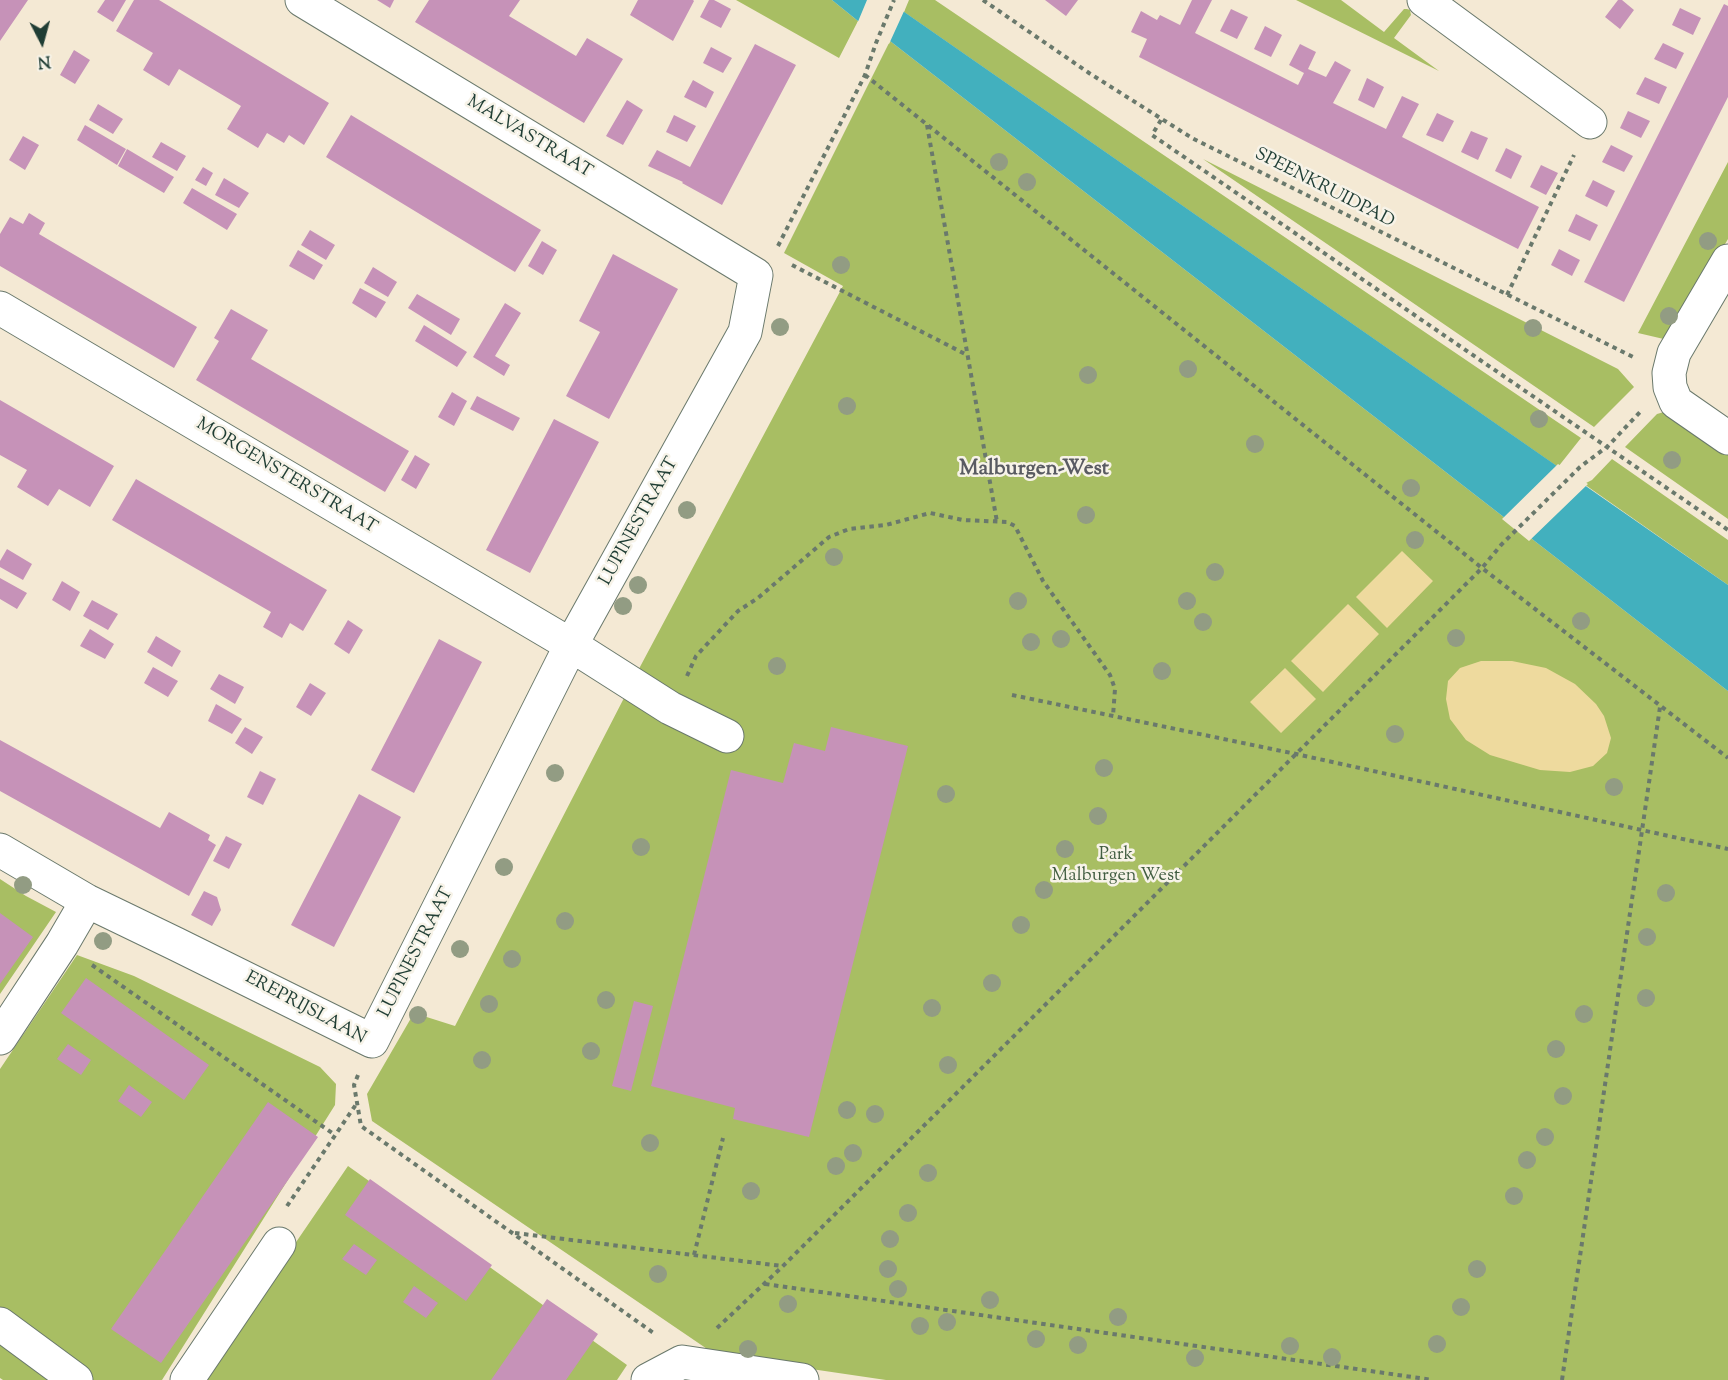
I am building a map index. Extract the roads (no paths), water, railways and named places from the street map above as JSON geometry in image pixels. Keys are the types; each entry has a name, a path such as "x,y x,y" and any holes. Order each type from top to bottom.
{"street":[{"name":"MALVASTRAAT","path":"302,0 765,265"},
{"path":"1424,0 1590,122"},
{"path":"1728,261 1674,353 1670,380 1676,402 1728,438"},
{"name":"LUPINESTRAAT","path":"372,1041 571,645 745,332 765,265"},
{"name":"MORGENSTERSTRAAT","path":"0,308 571,645 670,708 728,736"},
{"name":"EREPRIJSLAAN","path":"0,850 87,902 372,1041"},
{"path":"0,1038 87,902"},
{"path":"186,1380 279,1244"},
{"path":"0,1324 76,1380"},
{"path":"648,1380 682,1362 802,1380"}],"water":[{"path":"832,0 887,0 1728,585 1728,691 890,41 858,21"}],"district":[{"name":"Malburgen-West","path":"1034,470"}],"park label":[{"name":"Park Malburgen West","path":"1116,866"}]}
